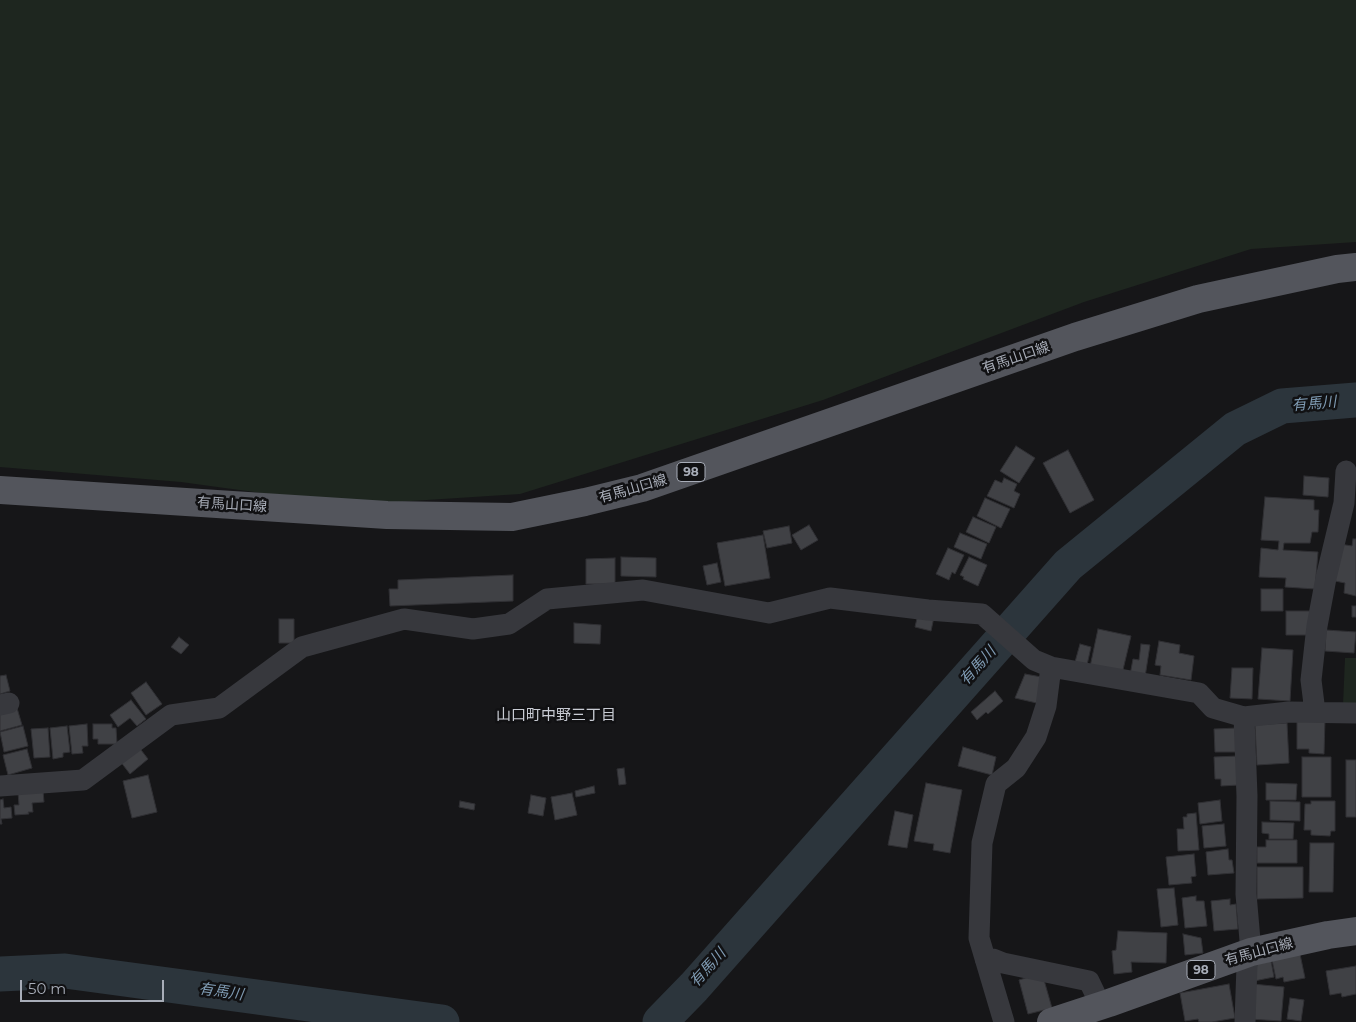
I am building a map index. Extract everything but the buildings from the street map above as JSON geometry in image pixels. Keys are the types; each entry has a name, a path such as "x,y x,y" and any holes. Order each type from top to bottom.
{"main road":[{"name":"有馬山口線","path":"0,490 387,515 512,517 642,488 1075,337 1198,299 1337,269 1356,267"},
{"name":"有馬山口線","path":"1051,1022 1251,952 1328,935 1356,932"}],"street":[{"path":"1314,712 1311,680 1317,626 1326,578 1344,503 1346,471"},
{"path":"0,786 84,780 171,715 219,708 302,647 404,619 473,629 509,624 547,600 643,590 769,613 830,598 928,610 982,614 1043,664 1199,693 1213,708 1244,717 1289,712 1356,713"},
{"path":"1004,1022 978,938 982,843 996,784 1016,768 1036,737 1046,706 1043,664"},
{"path":"1244,717 1247,796 1246,894 1251,952 1247,965 1245,1022"},
{"path":"985,959 993,959 1003,963 1089,981 1101,1006"}],"shaded area":[{"path":"0,0 1356,0 1356,242 1251,249 1084,302 823,400 520,494 349,505 181,482 0,467"},
{"path":"1345,658 1356,658 1356,705 1343,705"}],"waterway":[{"name":"有馬川","path":"660,1022 694,987 1068,565 1235,429 1282,406 1356,400"},
{"name":"有馬川","path":"0,974 65,971 442,1022"}],"district":[{"name":"山口町中野三丁目","path":"556,716"}]}
